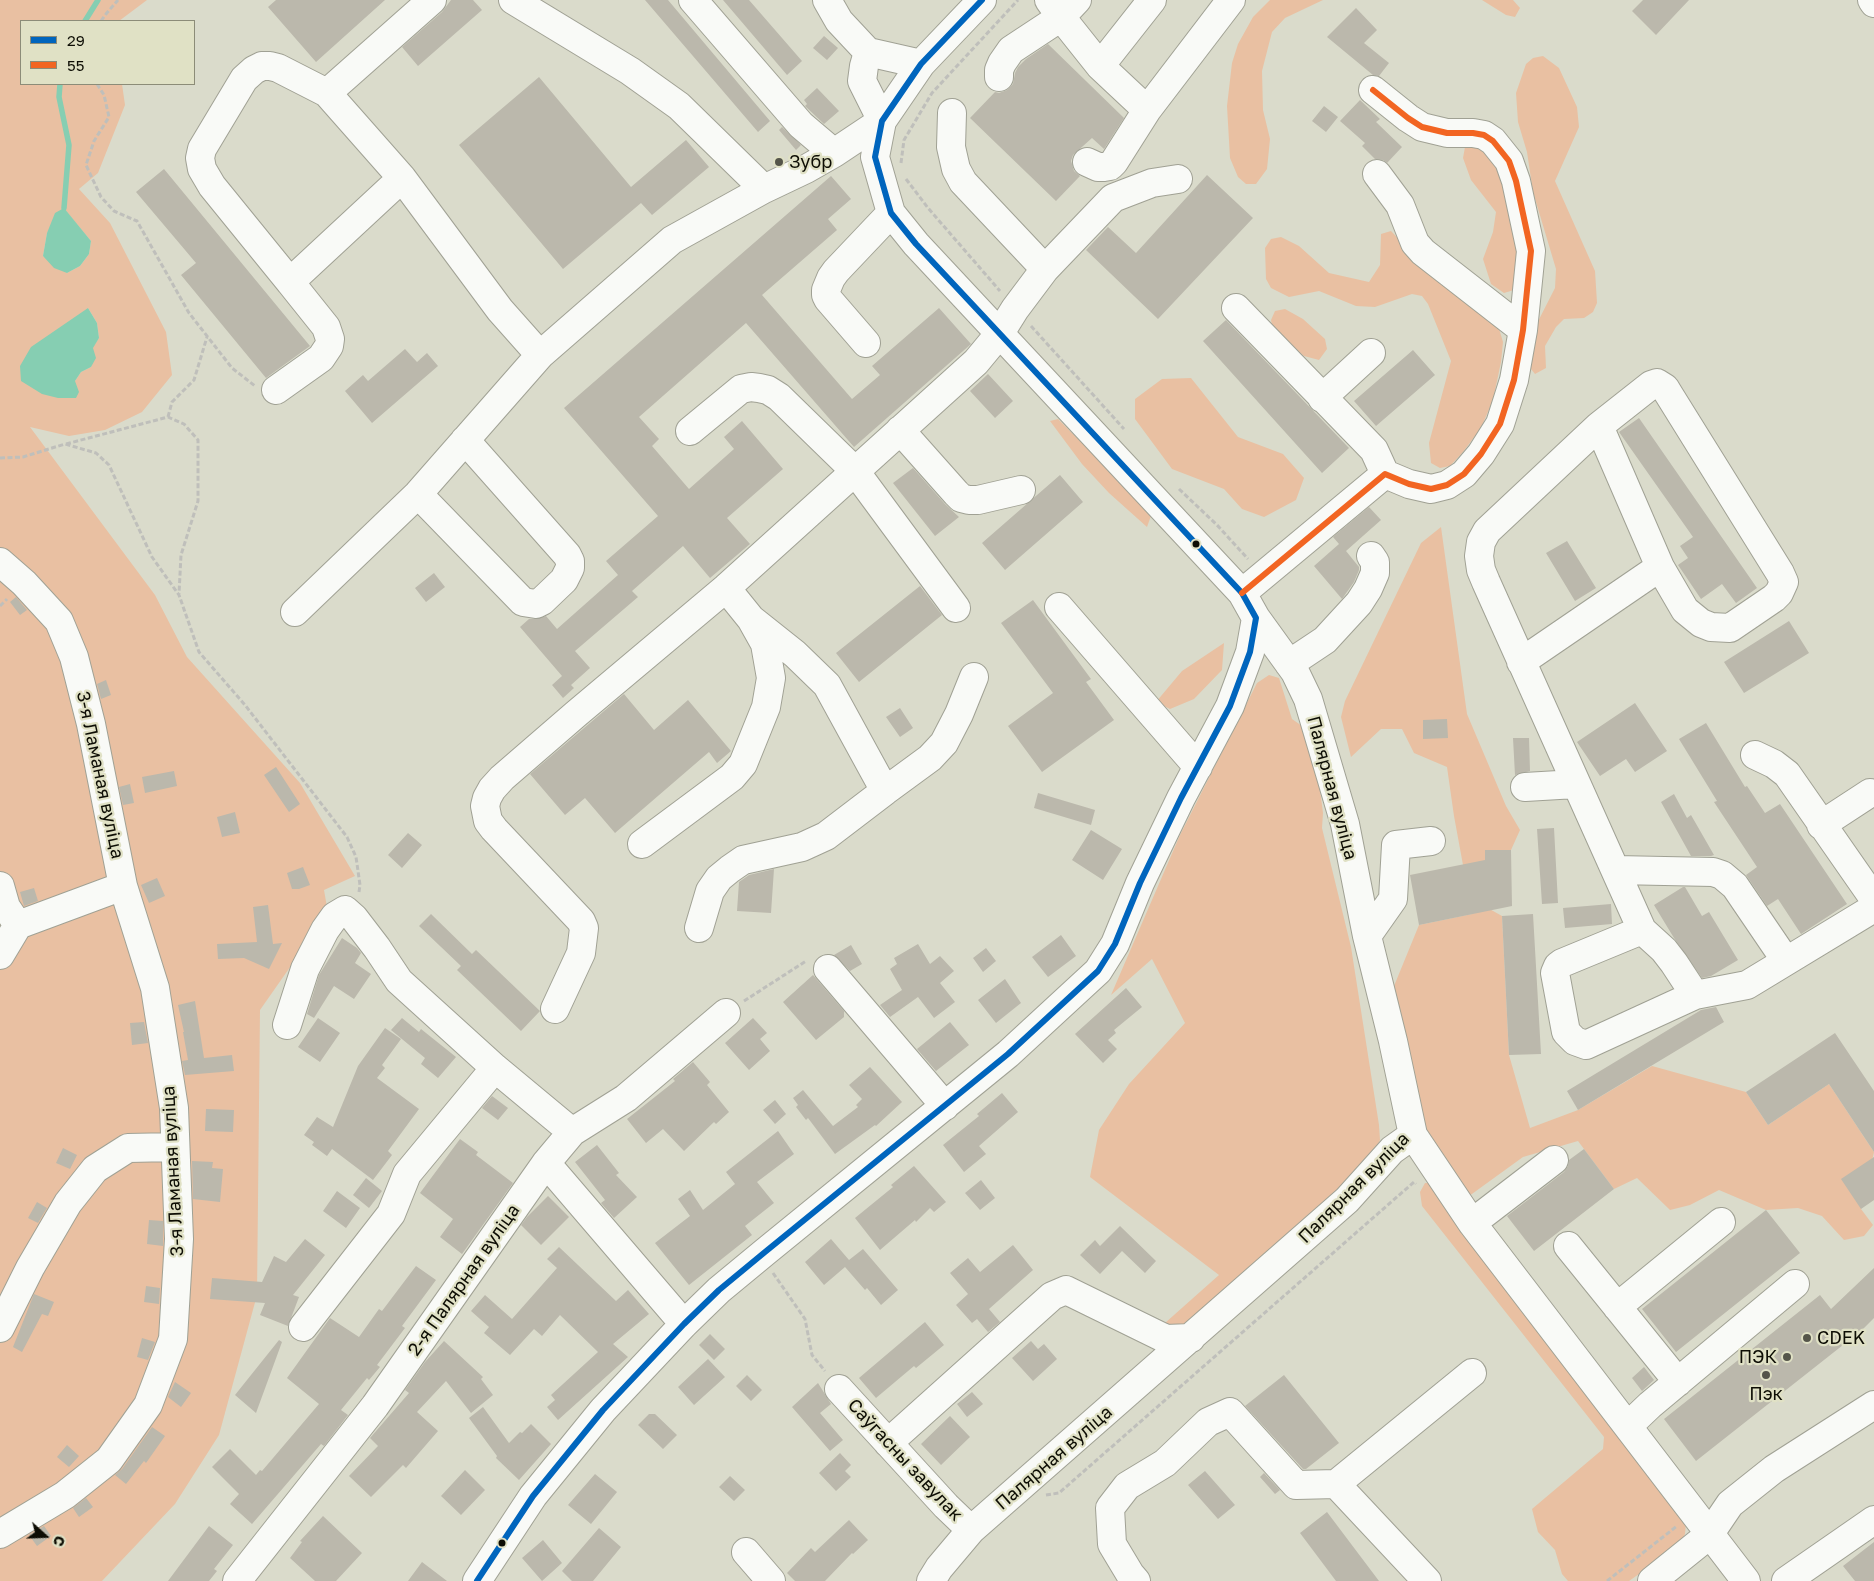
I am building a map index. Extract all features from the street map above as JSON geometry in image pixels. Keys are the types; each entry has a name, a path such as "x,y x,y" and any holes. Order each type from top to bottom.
{"street":[{"path":"327,93 432,0"},
{"path":"513,0 630,70 679,106 764,189"},
{"path":"693,0 801,125 834,153"},
{"path":"827,0 839,20 868,52 921,64"},
{"path":"295,612 418,494 540,355 672,240 764,189 806,169 882,121 921,64 982,0"},
{"path":"1100,66 1152,0"},
{"path":"1087,162 1098,167 1110,166 1147,110 1231,0"},
{"path":"999,77 1002,62 1011,50 1063,6 1100,66 1147,110"},
{"path":"866,342 828,299 826,290 836,271 891,213 875,157 882,121 862,81 868,52"},
{"path":"276,390 321,358 329,346 330,339 326,327 212,186 202,168 200,158 202,149 244,79 262,66 278,68 327,93 402,178 500,310 540,355"},
{"path":"1236,308 1374,450 1385,474 1409,484 1431,489 1447,485 1464,474 1481,454 1500,424 1514,380 1523,330 1531,251 1516,181 1509,161 1494,141 1484,135 1473,132 1447,133 1422,127 1373,90"},
{"path":"952,113 951,147 956,169 962,182 1045,269"},
{"path":"1377,174 1400,205 1415,243 1423,252 1523,330"},
{"path":"290,282 402,178"},
{"path":"555,1009 581,952 584,928 581,920 494,829 486,813 487,798 502,778 726,588 976,362 1000,333 1015,309 1045,269 1113,198 1152,183 1178,178"},
{"name":"Палярная вуліца","path":"891,213 916,244 1242,593 1256,618 1306,691 1345,824 1367,936 1393,1041 1413,1134 1392,1150 1347,1200 971,1530 929,1577"},
{"path":"1322,398 1371,353"},
{"path":"1599,426 1660,567 1686,610 1701,623 1711,627 1730,628 1774,598 1779,593 1784,582 1665,388 1657,383 1651,385 1599,426 1487,531 1481,542 1479,556 1481,570 1520,662 1642,930 1664,950 1695,996"},
{"path":"690,432 741,389 760,388 768,390 779,397 855,471 956,608"},
{"path":"900,430 961,498 978,500 1021,490"},
{"path":"418,494 522,602 536,604 542,601 564,580 570,568 570,561 567,555 465,440"},
{"path":"1242,593 1385,474"},
{"path":"1289,664 1325,640 1359,603 1375,573 1375,562 1371,556"},
{"name":"3-я Ламаная вуліца","path":"0,562 24,583 58,621 74,657 90,724 123,886 155,988 174,1108 179,1239 173,1339 148,1405 109,1460 66,1495 0,1534"},
{"path":"1520,662 1660,567"},
{"path":"726,588 752,619 796,654 828,685 885,791"},
{"path":"1059,607 1198,767"},
{"path":"477,1581 533,1496 602,1410 684,1324 719,1290 1008,1054 1098,971 1115,944 1140,883 1230,706 1250,652 1256,618"},
{"path":"642,844 732,777 743,764 766,707 770,678 765,644 752,619"},
{"path":"699,928 710,891 719,878 730,869 743,860 802,847 826,836 930,758 944,742 960,714 974,677"},
{"path":"1755,755 1774,764 1787,774 1874,899"},
{"path":"1524,787 1576,784"},
{"path":"1821,825 1870,793"},
{"path":"1367,936 1393,899 1396,845 1431,841"},
{"path":"1616,870 1713,872 1722,875 1735,886 1786,961"},
{"path":"0,886 6,907 18,925"},
{"path":"0,955 18,925 123,886"},
{"path":"1642,930 1568,960 1558,966 1556,980 1566,1032 1575,1041 1586,1045 1695,996 1747,984 1874,908"},
{"path":"287,1025 304,970 325,930 335,916 349,914 377,948 399,981 495,1068 572,1132"},
{"path":"828,969 945,1106"},
{"name":"2-я Палярная вуліца","path":"237,1581 375,1406 546,1163 572,1132 626,1098 726,1014"},
{"path":"303,1326 391,1214 407,1174 495,1068"},
{"path":"1413,1134 1472,1223 1746,1581"},
{"path":"0,1328 30,1268 68,1203 95,1169 128,1148 175,1147"},
{"path":"1472,1223 1554,1160"},
{"path":"546,1163 684,1324"},
{"path":"1617,1307 1721,1222"},
{"path":"1568,1246 1678,1382"},
{"path":"1628,1426 1795,1284"},
{"path":"888,1443 1052,1296 1066,1290 1166,1339 1191,1338"},
{"path":"1136,1581 1112,1544 1110,1508 1127,1486 1165,1463 1208,1422 1230,1412 1296,1485 1336,1484 1472,1372"},
{"name":"Саўгасны завулак","path":"839,1390 946,1506 971,1530"},
{"path":"1652,1581 1710,1535 1730,1504 1774,1469 1874,1405"},
{"path":"1336,1484 1427,1581"},
{"path":"1786,1581 1874,1520"},
{"path":"746,1552 771,1581"}],"path":[{"path":"103,20 118,0"},
{"path":"1018,0 932,93 904,140 900,171 928,208 1015,309 1130,436"},
{"path":"98,85 104,95 109,116 94,141 86,165 101,198 114,211 137,221 190,312 232,368 261,391 276,390"},
{"path":"168,417 172,402 194,380 208,336"},
{"path":"0,458 23,457 168,417 184,424 198,440 198,501 181,555 179,595"},
{"path":"65,444 96,453 109,465 152,557 179,595 199,652 245,705 347,837 356,857 360,885 349,914"},
{"path":"1178,488 1217,525 1249,560"},
{"path":"726,1014 807,960 821,962 828,969"},
{"path":"1041,1496 1059,1493 1414,1182 1420,1189"},
{"path":"765,1252 772,1272 805,1318 812,1355 839,1390"},
{"path":"1607,1581 1680,1524"}],"shaded area":[{"path":"0,0 147,0 120,20 20,20 20,85 122,85 125,105 98,173 79,189 110,223 166,332 172,375 142,412 105,430 69,436 30,427 155,595 187,657 300,783 355,876 324,890 328,913 260,1010 257,1295 219,1435 175,1504 102,1581 0,1581","holes":["64,209 91,241 89,254 80,266 67,273 43,256 47,233","88,308 97,323 99,338 92,348 91,367 81,372 75,381"]},
{"path":"1270,0 1323,0 1285,18 1272,32 1262,71 1263,110 1270,139 1267,169 1256,184 1246,184 1238,177 1230,158 1227,106 1232,63 1238,44 1253,17"},
{"path":"1482,0 1513,0 1520,8 1515,17 1506,15"},
{"path":"1543,56 1559,68 1577,107 1579,127 1555,181 1595,271 1597,303 1593,312 1584,318 1564,319 1556,327 1545,346 1546,368 1535,374 1527,364 1528,341 1555,288 1556,269 1533,192 1527,152 1518,122 1516,93 1526,64 1533,58"},
{"path":"1465,147 1480,147 1503,168 1524,250 1514,290 1504,293 1491,284 1483,259 1493,232 1496,212 1471,180 1463,158"},
{"path":"64,208 91,241 89,254 80,266 67,273 54,268 43,256 47,233 55,213"},
{"path":"1391,231 1412,253 1497,322 1503,342 1493,400 1481,428 1450,466 1440,468 1431,463 1429,443 1451,361 1428,304 1422,296 1412,294 1375,307 1356,306 1319,291 1289,297 1271,288 1266,279 1265,248 1271,239 1281,237 1299,246 1329,273 1369,282 1380,265 1381,234"},
{"path":"88,308 97,323 99,338 93,348 96,358 91,367 81,372 75,381 79,392 76,398 58,398 42,394 21,381 20,366 31,347"},
{"path":"1285,309 1303,319 1325,339 1327,349 1319,360 1304,356 1273,330 1271,320 1275,311"},
{"path":"1191,378 1238,437 1283,454 1304,478 1296,500 1264,517 1242,509 1224,489 1172,469 1135,419 1135,399 1162,379"},
{"path":"1058,419 1152,513 1147,527 1109,493 1082,464 1050,421"},
{"path":"1441,527 1467,714 1506,806 1520,830 1511,850 1485,850 1486,907 1502,916 1509,1055 1530,1128 1578,1110 1652,1066 1746,1092 1768,1125 1829,1084 1874,1152 1861,1209 1873,1225 1864,1236 1844,1240 1822,1216 1798,1208 1766,1210 1719,1190 1690,1205 1670,1210 1637,1178 1614,1189 1578,1141 1523,1157 1465,1199 1428,1134 1418,1102 1394,986 1419,925 1472,914 1447,767 1414,753 1402,729 1381,729 1351,757 1341,717 1345,701 1421,543"},
{"path":"1224,643 1222,670 1194,699 1170,709 1156,702 1182,671"},
{"path":"1269,675 1279,678 1292,719 1302,726 1319,782 1323,813 1322,828 1351,947 1380,1140 1372,1158 1354,1179 1183,1331 1156,1331 1219,1275 1090,1177 1099,1130 1129,1084 1185,1023 1152,959 1111,995 1180,835 1257,683"},
{"path":"1425,1183 1437,1183 1686,1523 1685,1534 1679,1546 1629,1581 1568,1581 1562,1574 1555,1550 1538,1532 1532,1509 1603,1449 1604,1437 1422,1206 1420,1192"}],"building":[{"path":"276,0 385,0 316,62 268,7"},
{"path":"451,0 473,0 482,10 418,66 402,47 442,12"},
{"path":"645,0 668,0 770,121 758,132"},
{"path":"723,0 749,0 802,61 787,75"},
{"path":"1643,0 1689,0 1656,35 1632,11"},
{"path":"1356,8 1377,30 1364,43 1389,63 1379,76 1373,75 1327,37"},
{"path":"824,36 838,48 827,60 813,48"},
{"path":"1048,44 1124,118 1104,149 1092,138 1073,155 1071,161 1074,171 1080,176 1056,201 970,118 995,92 999,93 1007,90 1013,84 1018,67"},
{"path":"539,77 631,187 686,140 709,167 652,215 641,203 563,269 459,145"},
{"path":"817,88 839,111 824,124 805,106 807,104 804,100"},
{"path":"1360,100 1380,119 1376,122 1402,147 1387,163 1383,160 1375,159 1362,146 1365,143 1340,121"},
{"path":"1324,106 1338,117 1326,132 1312,121"},
{"path":"782,127 801,145 796,150 779,130"},
{"path":"164,169 310,346 266,378 181,275 196,263 136,192"},
{"path":"1207,175 1253,218 1158,319 1086,250 1108,227 1136,253"},
{"path":"831,176 851,199 828,219 837,230 762,295 852,399 880,375 872,366 939,308 971,344 854,447 746,323 639,417 659,439 652,446 689,489 734,449 724,437 742,421 783,469 727,518 750,544 710,578 683,546 632,591 638,597 575,651 590,668 571,685 574,688 563,698 552,685 562,676 520,627 529,619 546,616 557,629 618,575 606,561 658,516 564,408"},
{"path":"1226,320 1349,448 1322,473 1203,341"},
{"path":"405,349 417,362 427,353 438,366 372,423 345,391 363,375 368,381"},
{"path":"1413,350 1435,375 1376,426 1354,401"},
{"path":"988,374 1013,401 995,418 970,391"},
{"path":"1639,418 1757,588 1736,603 1722,584 1701,599 1678,565 1688,558 1680,546 1693,537 1619,432"},
{"path":"913,468 959,517 935,536 893,483"},
{"path":"1060,475 1083,502 1005,570 982,543"},
{"path":"1369,507 1381,520 1346,551 1359,567 1359,570 1354,582 1342,599 1314,566 1339,544 1333,537"},
{"path":"1567,541 1596,588 1575,601 1546,553"},
{"path":"434,573 445,587 426,602 415,588"},
{"path":"920,586 942,615 859,682 836,653"},
{"path":"16,597 27,610 20,615 10,602"},
{"path":"1033,600 1091,679 1086,682 1114,720 1042,772 1008,726 1053,693 1001,623"},
{"path":"1789,621 1809,653 1744,693 1724,662"},
{"path":"106,680 111,695 101,699 97,684"},
{"path":"624,694 654,730 688,700 731,751 717,763 709,752 615,833 585,798 565,815 530,774"},
{"path":"1635,703 1667,751 1635,772 1626,759 1600,776 1577,742"},
{"path":"900,708 913,728 900,737 886,717"},
{"path":"1447,719 1448,738 1423,739 1423,720"},
{"path":"1706,723 1745,787 1747,786 1765,813 1780,804 1847,904 1801,934 1778,899 1767,906 1746,875 1757,867 1714,802 1717,801 1679,739"},
{"path":"1513,738 1529,738 1530,771 1515,775"},
{"path":"276,767 300,804 289,812 264,775"},
{"path":"174,771 177,786 145,793 142,777"},
{"path":"130,784 134,803 123,805 119,787"},
{"path":"1038,793 1095,810 1091,825 1034,808"},
{"path":"1674,794 1687,818 1691,815 1714,855 1691,856 1661,802"},
{"path":"235,812 240,833 222,837 217,817"},
{"path":"1554,828 1558,903 1542,904 1537,829"},
{"path":"1091,830 1122,849 1103,880 1072,860"},
{"path":"408,833 422,845 402,868 388,855"},
{"path":"1485,850 1511,850 1512,906 1419,925 1410,875 1485,860"},
{"path":"303,867 310,885 299,889 292,889 287,873"},
{"path":"774,869 771,913 737,911 739,882 749,875"},
{"path":"157,878 165,896 149,903 141,885"},
{"path":"1685,887 1702,916 1709,912 1738,960 1711,976 1702,978 1654,905"},
{"path":"34,888 38,901 24,906 20,892"},
{"path":"1611,904 1612,924 1565,928 1563,908"},
{"path":"268,905 273,944 282,943 269,969 244,958 218,959 217,944 257,942 253,907"},
{"path":"431,914 472,954 476,950 540,1011 521,1031 457,970 461,966 419,926"},
{"path":"1533,914 1541,1054 1509,1055 1502,916"},
{"path":"1061,935 1076,956 1048,977 1032,957"},
{"path":"342,938 361,953 355,963 371,974 354,999 334,986 314,1018 307,1014 319,975"},
{"path":"918,944 930,964 940,956 954,971 940,983 955,1002 934,1018 918,997 890,1017 880,1005 902,990 890,969 897,964 894,958"},
{"path":"851,945 862,964 850,971 834,955"},
{"path":"986,948 996,961 983,972 973,958"},
{"path":"813,975 844,1011 844,1017 816,1040 783,1002"},
{"path":"1005,979 1021,1003 996,1023 978,1000"},
{"path":"1126,988 1142,1007 1114,1030 1116,1033 1108,1040 1117,1049 1103,1063 1075,1034"},
{"path":"195,1001 204,1058 232,1055 234,1071 185,1075 182,1061 188,1060 178,1005"},
{"path":"1716,1007 1724,1022 1578,1110 1567,1091 1701,1010"},
{"path":"318,1018 340,1033 320,1062 298,1047"},
{"path":"402,1018 419,1032 421,1029 456,1057 438,1078 421,1064 425,1058 391,1030"},
{"path":"753,1018 767,1033 760,1039 770,1051 749,1070 725,1043"},
{"path":"144,1022 148,1043 132,1045 130,1023"},
{"path":"950,1022 969,1045 936,1071 917,1049"},
{"path":"385,1028 401,1039 382,1065 385,1068 377,1078 419,1109 388,1151 392,1155 373,1180 332,1149 327,1156 312,1145 314,1142 304,1135 317,1117 333,1127 358,1066"},
{"path":"1835,1033 1874,1091 1874,1152 1829,1084 1768,1125 1746,1092"},
{"path":"693,1062 710,1082 707,1085 729,1112 716,1124 714,1122 684,1151 663,1129 646,1143 627,1119 675,1081 673,1079"},
{"path":"870,1067 902,1102 876,1126 835,1154 808,1118 806,1120 796,1107 798,1105 793,1098 803,1090 833,1126 858,1107 856,1105 862,1099 849,1085"},
{"path":"1002,1093 1018,1112 979,1146 986,1154 964,1172 943,1145 979,1116 977,1114"},
{"path":"492,1096 508,1108 498,1120 482,1108"},
{"path":"775,1100 786,1114 775,1124 763,1110"},
{"path":"206,1109 234,1110 233,1132 205,1131"},
{"path":"778,1131 794,1154 757,1182 774,1203 745,1226 752,1235 689,1285 655,1243 690,1216 678,1199 690,1190 703,1210 735,1184 726,1172"},
{"path":"460,1139 478,1152 476,1155 513,1183 462,1254 440,1237 453,1219 420,1193"},
{"path":"597,1145 619,1173 616,1175 637,1197 614,1218 601,1203 605,1200 575,1162"},
{"path":"63,1148 77,1155 70,1169 56,1163"},
{"path":"1584,1149 1614,1189 1534,1251 1507,1216 1564,1172 1569,1160"},
{"path":"1874,1157 1874,1200 1861,1209 1841,1179"},
{"path":"192,1161 213,1162 212,1168 223,1169 220,1202 193,1199"},
{"path":"914,1166 946,1202 934,1212 930,1208 916,1222 915,1220 880,1250 855,1218 893,1187 891,1185"},
{"path":"366,1178 382,1191 369,1208 353,1195"},
{"path":"981,1180 995,1198 980,1210 965,1193"},
{"path":"337,1191 360,1208 346,1228 323,1211"},
{"path":"548,1196 569,1217 541,1245 521,1225"},
{"path":"37,1202 47,1208 38,1223 28,1218"},
{"path":"1766,1210 1800,1253 1676,1352 1642,1309"},
{"path":"149,1220 163,1221 163,1246 147,1244"},
{"path":"1120,1226 1156,1261 1145,1273 1122,1251 1100,1274 1080,1255 1095,1240 1100,1246"},
{"path":"305,1239 325,1255 293,1295 299,1297 288,1326 260,1315 265,1303 210,1299 212,1278 262,1282 274,1256 286,1262"},
{"path":"831,1239 849,1260 863,1249 898,1290 881,1305 867,1288 865,1290 845,1267 824,1285 805,1262"},
{"path":"1013,1245 1033,1270 989,1309 1000,1322 988,1332 977,1319 972,1323 956,1305 968,1294 950,1273 968,1258 980,1272"},
{"path":"559,1247 616,1301 628,1290 649,1314 613,1344 628,1357 558,1420 547,1407 555,1400 551,1395 598,1352 560,1315 542,1336 534,1329 510,1355 484,1333 489,1327 471,1311 485,1295 512,1319 557,1268 547,1259"},
{"path":"416,1266 436,1280 402,1326 405,1328 377,1365 380,1367 369,1380 367,1378 341,1410 348,1415 324,1446 321,1444 252,1524 230,1504 239,1494 212,1467 230,1449 256,1475 260,1470 262,1471 319,1404 287,1378 330,1318 359,1337 379,1309 382,1311"},
{"path":"1874,1268 1874,1318 1862,1330 1696,1461 1664,1419 1820,1295 1831,1309"},
{"path":"146,1286 160,1288 159,1304 144,1302"},
{"path":"34,1294 54,1302 48,1316 42,1314 22,1352 13,1347"},
{"path":"925,1322 944,1345 916,1368 914,1366 876,1398 859,1378"},
{"path":"710,1334 725,1349 714,1360 699,1345"},
{"path":"142,1338 155,1342 148,1360 137,1357"},
{"path":"279,1340 282,1342 256,1413 235,1395"},
{"path":"444,1341 483,1377 481,1379 493,1395 471,1413 446,1381 417,1412 438,1431 406,1468 403,1465 371,1497 349,1476 378,1446 370,1438 409,1393 405,1390 425,1362"},
{"path":"1031,1341 1038,1349 1044,1344 1057,1359 1033,1381 1012,1358"},
{"path":"708,1359 725,1377 694,1405 678,1387"},
{"path":"1644,1367 1654,1380 1642,1391 1632,1378"},
{"path":"747,1375 762,1390 751,1401 736,1386"},
{"path":"1284,1375 1339,1443 1306,1469 1303,1469 1245,1406"},
{"path":"175,1382 191,1393 181,1407 168,1397"},
{"path":"818,1383 831,1404 820,1413 843,1440 830,1451 792,1407"},
{"path":"972,1392 983,1404 967,1417 957,1404"},
{"path":"483,1407 509,1443 531,1424 551,1444 519,1480 496,1458 497,1456 469,1418"},
{"path":"649,1414 655,1414 677,1435 663,1449 638,1425"},
{"path":"950,1416 970,1437 941,1465 921,1444"},
{"path":"152,1427 165,1436 146,1463 144,1461 126,1484 115,1475 122,1469"},
{"path":"67,1445 79,1456 69,1467 57,1457"},
{"path":"840,1453 851,1465 845,1471 851,1477 836,1491 819,1473"},
{"path":"465,1470 485,1490 461,1515 441,1496"},
{"path":"1205,1471 1235,1505 1218,1519 1188,1485"},
{"path":"1264,1473 1280,1490 1275,1494 1260,1477"},
{"path":"595,1474 617,1492 591,1524 568,1505"},
{"path":"730,1476 745,1490 734,1501 719,1487"},
{"path":"86,1498 93,1507 79,1517 73,1508"},
{"path":"1327,1512 1379,1581 1336,1581 1300,1533"},
{"path":"323,1516 362,1553 336,1581 315,1581 290,1558 302,1542 300,1541"},
{"path":"849,1520 868,1540 852,1553 825,1581 795,1581 787,1573 811,1548 815,1552"},
{"path":"44,1526 51,1536 37,1546 29,1535"},
{"path":"209,1526 233,1545 214,1569 217,1571 209,1581 168,1581"},
{"path":"599,1528 621,1547 593,1581 572,1581 562,1571"},
{"path":"543,1540 562,1563 542,1581 522,1558"},
{"path":"1874,1542 1874,1581 1855,1581 1843,1566"},
{"path":"422,1562 447,1581 408,1581"}],"waterway":[{"path":"86,20 98,0"},
{"path":"60,85 59,97 69,145 64,208"}],"transit line":[{"name":"29","path":"477,1581 533,1496 603,1410 684,1324 719,1290 1008,1054 1098,971 1115,944 1140,883 1181,798 1230,706 1250,652 1256,618 1242,593 916,244 891,213 875,157 882,121 921,64 982,0"},
{"name":"55","path":"1242,593 1385,474 1409,484 1431,489 1447,485 1464,474 1481,454 1500,424 1514,380 1523,330 1531,251 1516,181 1509,161 1493,141 1484,135 1447,133 1422,127 1373,90"}],"place":[{"name":"Зубр","path":"779,162"},
{"name":"CDEK","path":"1807,1338"},
{"name":"ПЭК","path":"1787,1357"},
{"name":"Пэк","path":"1766,1375"}]}
